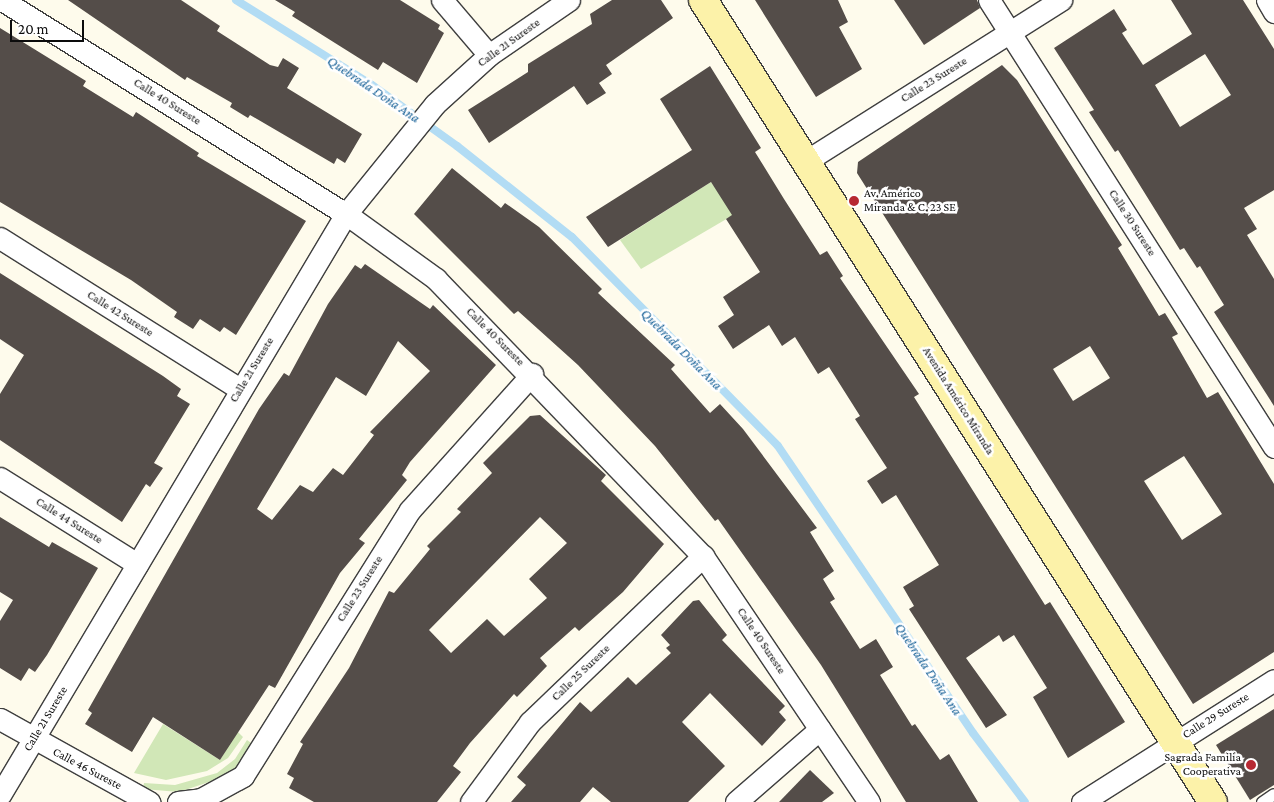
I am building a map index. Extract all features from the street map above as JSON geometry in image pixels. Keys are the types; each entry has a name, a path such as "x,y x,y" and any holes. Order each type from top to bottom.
{"street":[{"name":"Calle 40 Sureste","path":"2,0 346,214 436,279 532,374 703,556 869,802"},
{"path":"442,0 489,55"},
{"name":"Calle 21 Sureste","path":"0,795 240,389 346,214 409,133 435,104 489,55 569,0"},
{"name":"Avenida Américo Miranda","path":"703,0 1213,802"},
{"name":"Calle 30 Sureste","path":"989,0 1274,446"},
{"name":"Calle 23 Sureste","path":"806,161 1061,0"},
{"path":"1267,0 1274,12"},
{"name":"Calle 42 Sureste","path":"0,238 240,389"},
{"name":"Calle 23 Sureste","path":"186,801 243,776 410,510 532,374"},
{"name":"Calle 44 Sureste","path":"0,478 137,564"},
{"name":"Calle 25 Sureste","path":"472,802 530,722 703,556"},
{"name":"Calle 29 Sureste","path":"1082,802 1274,680"},
{"name":"Calle 46 Sureste","path":"0,719 33,740 149,802"},
{"path":"736,802 820,729"}],"lane":[{"path":"1262,802 1274,794"}],"green space":[{"path":"711,182 735,214 641,269 620,240"},
{"path":"163,724 220,760 237,731 243,737 228,758 207,771 166,780 134,773"},
{"path":"247,740 254,745 236,768 218,779 179,792 143,789 144,783 175,785 217,773 235,759"}],"building":[{"path":"68,0 181,0 220,26 217,31 270,65 278,67 283,58 299,68 287,88 362,134 345,163 337,158 334,164 250,115 248,118 230,107 232,103 187,77 185,80"},
{"path":"275,0 400,0 440,25 438,29 444,33 417,83 383,62 378,70 292,16 295,12"},
{"path":"612,0 661,0 673,18 606,65 612,74 599,83 606,93 587,105 574,86 489,143 468,110 528,72 528,64 592,24 590,14"},
{"path":"755,0 838,0 848,22 839,27 862,69 816,97"},
{"path":"894,0 977,0 980,8 924,45"},
{"path":"1171,0 1243,0 1274,49 1274,190 1244,208 1257,229 1247,235 1274,279 1274,406 1214,312 1224,305 1200,266 1197,268 1184,248 1180,250 1118,150 1115,152 1089,112 1094,110 1054,48 1114,9 1127,30 1122,33 1143,65 1192,34","holes":["1205,54 1231,95 1180,127 1155,85"]},
{"path":"0,28 86,81 83,86 133,117 136,112 199,153 197,156 306,221 236,335 224,327 220,332 200,319 193,329 174,317 177,312 131,280 0,202"},
{"path":"1002,65 1017,80 1122,245 1118,248 1159,316 1165,313 1178,334 1172,337 1207,398 1218,392 1274,484 1274,652 1193,704 857,173 858,162","holes":["1090,346 1110,378 1073,401 1053,369","1184,456 1222,514 1182,540 1144,481"]},
{"path":"710,66 761,148 755,152 784,199 820,255 827,251 843,276 840,278 919,394 914,397 1045,605 1050,602 1125,722 1068,758 1033,697 1047,688 1014,635 1003,642 999,635 966,658 1007,715 986,728 909,609 914,606 903,587 939,565 896,495 882,504 867,481 887,468 855,419 860,416 829,367 818,374 795,337 782,346 769,325 733,349 718,326 734,315 723,297 760,272 726,219 732,215 711,182 608,247 586,217 692,150 660,99"},
{"path":"452,168 501,208 505,203 539,227 602,289 598,293 675,365 671,369 710,413 720,404 743,429 817,528 810,532 834,571 823,579 835,599 830,602 860,649 876,639 893,667 880,675 912,726 915,724 940,760 949,754 978,802 906,802 821,665 718,519 715,521 655,446 578,365 518,311 514,314 414,214"},
{"path":"365,264 430,309 433,305 496,365 410,462 402,475 407,480 359,539 365,543 340,573 275,688 269,685 220,760 153,717 132,752 85,724 92,713 88,710 259,409 284,373 289,376 328,304 355,265 361,269","holes":["398,341 430,371 370,432 374,435 343,475 333,468 313,492 300,485 272,520 257,509 336,377 366,396"]},
{"path":"0,273 163,376 181,389 177,396 190,404 154,463 163,468 150,487 146,484 122,522 0,440 0,394 24,355 0,339"},
{"path":"540,415 606,475 601,481 664,544 623,592 579,631 575,627 540,658 547,666 517,697 514,694 470,743 453,766 461,772 437,802 314,802 289,788 294,778 287,774 303,744 300,742 349,668 389,591 394,593 430,549 427,546 461,512 457,509 492,473 483,463 530,416","holes":["540,517 567,543 529,579 547,598 504,636 487,619 451,653 429,630"]},
{"path":"0,517 49,547 52,542 98,568 47,655 35,672 29,668 21,681 0,668 0,621 13,600 0,592"},
{"path":"699,600 727,635 722,640 785,706 779,712 786,720 762,746 710,693 682,722 725,766 688,802 611,802 593,787 580,802 511,802 526,785 517,777 580,702 591,712 628,677 636,685 671,653 666,648 670,645 661,635 693,601"},
{"name":"Sagrada Familia Cooperativa","path":"1274,709 1274,785 1250,800 1216,745"},
{"path":"810,770 834,793 822,802 779,802"}],"waterway":[{"name":"Quebrada Doña Ana","path":"236,0 372,85 457,146 572,237 778,446 973,733 1025,802"}],"place":[{"name":"Av. Américo Miranda & C. 23 SE","path":"854,201"},
{"name":"Sagrada Familia Cooperativa","path":"1251,765"}]}
